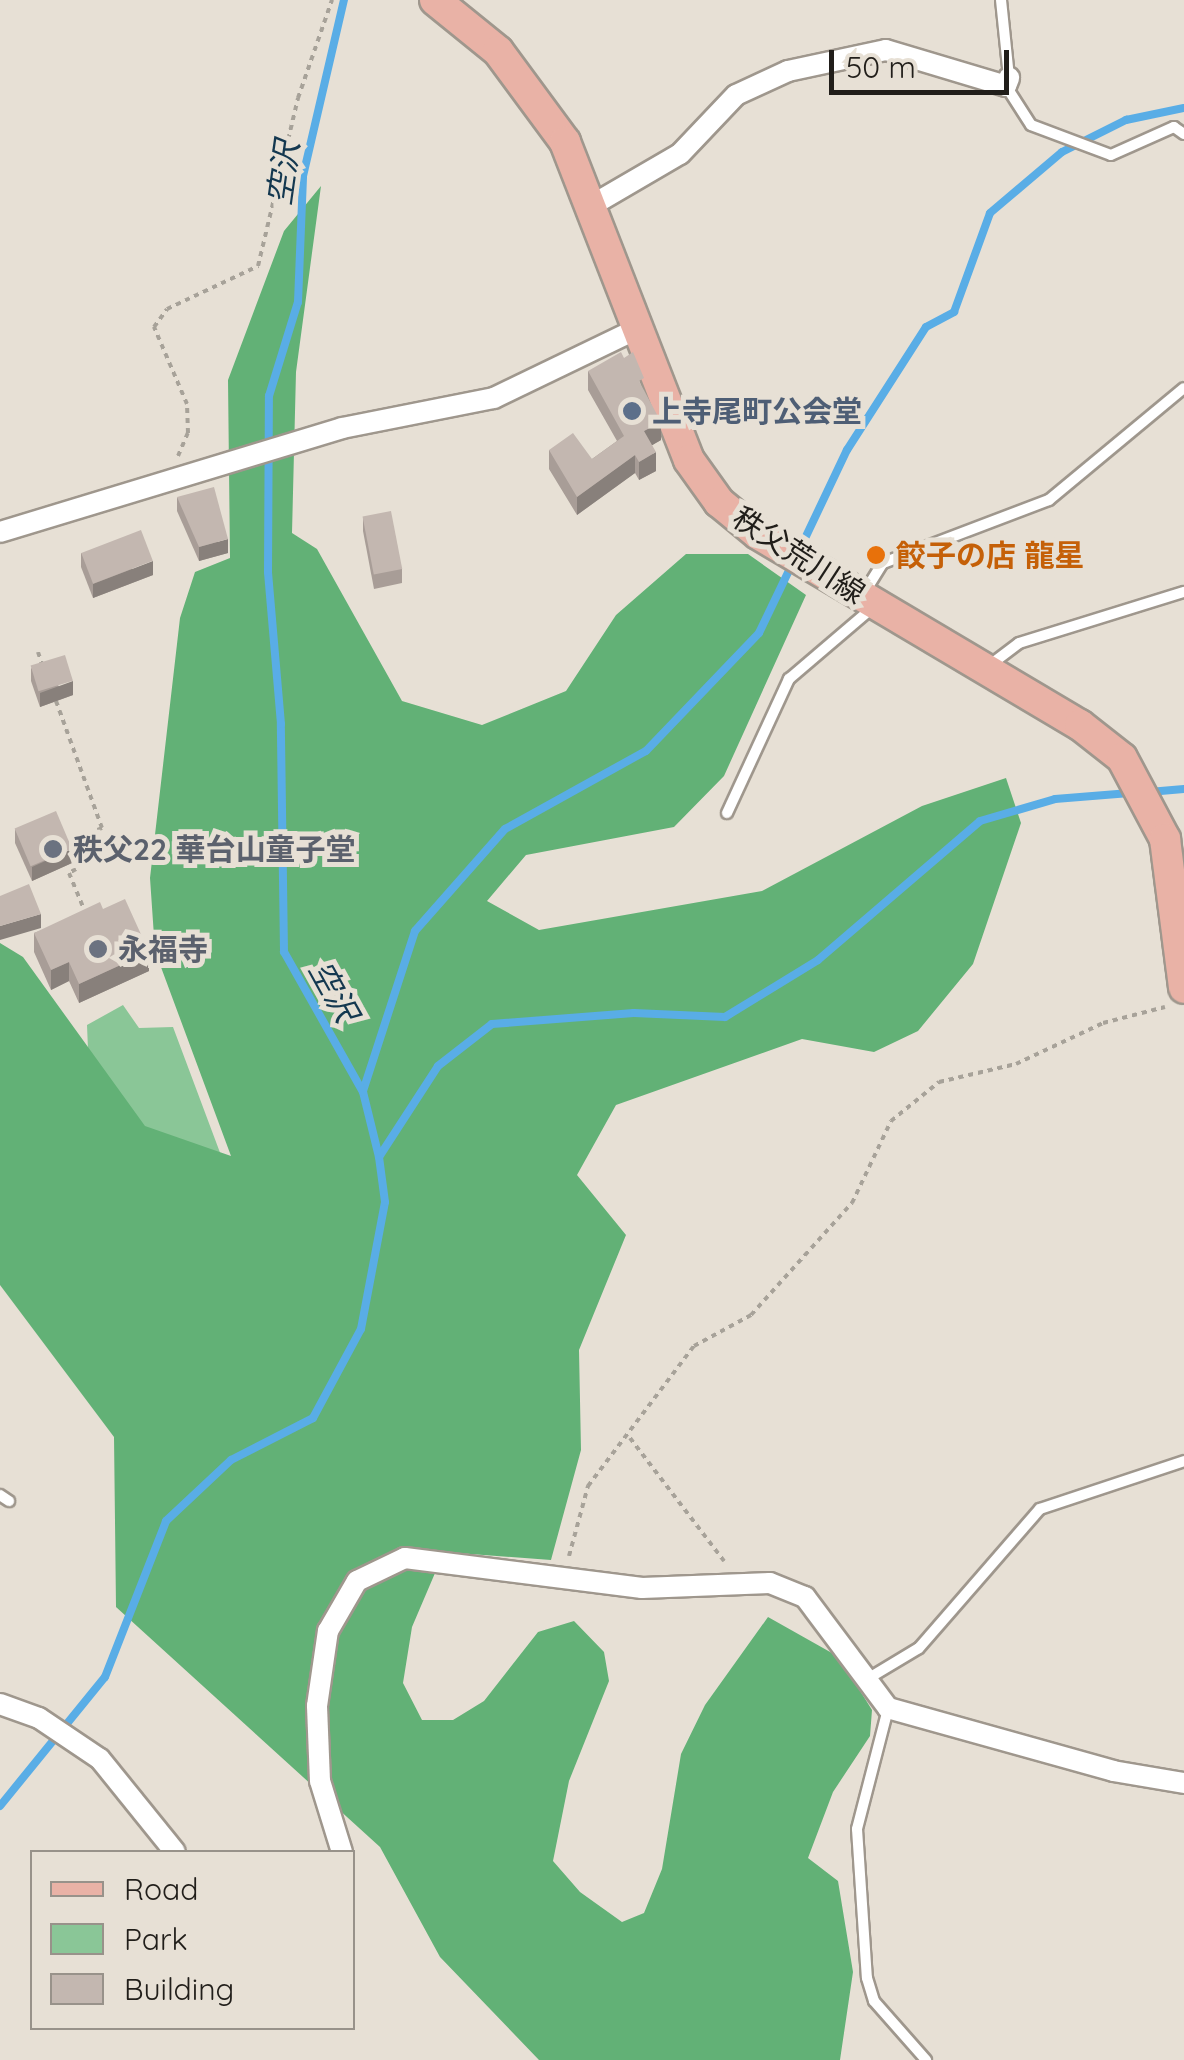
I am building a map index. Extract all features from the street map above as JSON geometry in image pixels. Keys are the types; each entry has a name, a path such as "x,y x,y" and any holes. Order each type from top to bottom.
{"main road":[{"name":"秩父荒川線","path":"435,0 472,24 532,89 594,204 689,460 719,502 758,534 1080,725 1122,758 1165,839 1176,997"}],"street":[{"path":"594,204 680,154 736,96 788,71 886,50 1007,82"},
{"path":"0,532 342,428 494,398 638,329"},
{"path":"341,1850 320,1781 317,1706 328,1631 357,1581 380,1565 422,1558 565,1582 642,1588 770,1583 804,1597 888,1708 1112,1771 1184,1783"},
{"path":"0,1704 39,1718 100,1759 173,1850"}],"lane":[{"path":"1002,0 1007,82 1031,125 1111,155 1174,127 1184,134"},
{"path":"726,813 749,777 762,726 789,679 869,600 883,563 1049,500 1184,388"},
{"path":"983,670 1019,643 1184,592"},
{"path":"869,1678 919,1648 1040,1510 1184,1462"},
{"path":"888,1708 857,1829 867,1978 874,2001 926,2060"}],"path":[{"path":"168,478 188,434 187,404 154,327 167,309 258,266 298,98 332,0"},
{"path":"38,652 46,676"},
{"path":"56,701 102,828 64,844"},
{"path":"72,841 76,869 70,873 90,926"},
{"path":"565,1582 575,1519 588,1486 694,1346 751,1315 819,1234 852,1202 892,1121 940,1082 1016,1064 1103,1023 1176,997"},
{"path":"628,1436 742,1585"}],"green space":[{"path":"321,186 296,372 292,533 317,549 402,701 482,725 566,691 616,615 686,554 748,554 806,595 724,776 674,827 526,855 487,901 539,930 762,891 922,806 1006,778 1021,823 973,964 918,1031 874,1052 802,1039 616,1105 577,1175 626,1235 579,1350 581,1450 551,1560 444,1552 412,1627 403,1683 422,1720 453,1720 484,1701 538,1632 574,1621 604,1652 609,1681 569,1781 553,1861 580,1892 622,1922 644,1913 662,1869 681,1754 705,1705 768,1617 839,1657 872,1710 870,1736 833,1792 808,1858 838,1881 853,1972 840,2060 539,2060 440,1957 380,1847 116,1607 114,1437 0,1285 0,943 23,957 145,1126 231,1156 155,951 150,878 180,618 195,572 230,558 228,380 284,231"},
{"path":"123,1005 139,1028 173,1027 231,1182 228,1258 89,1075 87,1025"}],"building":[{"path":"621,352 624,358 633,352 644,378 639,381 661,422 644,431 656,452 639,462 635,455 577,497 549,450 573,433 592,459 624,436 588,371"},
{"path":"214,487 228,539 199,547 177,497"},
{"path":"391,511 402,569 374,574 363,517"},
{"path":"141,530 153,561 93,584 81,553"},
{"path":"65,655 73,681 38,691 31,666"},
{"path":"56,811 72,849 31,866 15,829"},
{"path":"29,884 41,914 0,926 0,896"},
{"path":"125,899 149,952 79,984 69,962 51,970 34,933 100,902 103,909"}],"waterway":[{"name":"空沢","path":"0,1806 105,1677 166,1521 231,1460 313,1418 361,1329 385,1202 363,1092 284,952 281,724 268,572 269,396 298,302 303,176 344,0"},
{"path":"799,551 847,450 926,327 954,312 990,213 1062,152 1126,120 1184,108"},
{"path":"363,1091 415,931 505,829 646,751 759,633 792,564"},
{"path":"1149,792 1184,789"},
{"path":"379,1157 438,1066 492,1024 634,1013 725,1017 818,960 980,821 1055,799 1130,793"}],"place":[{"name":"上寺尾町公会堂","path":"632,411"},
{"name":"餃子の店 龍星","path":"876,555"},
{"name":"秩父22 華台山童子堂","path":"53,849"},
{"name":"永福寺","path":"98,949"}]}
